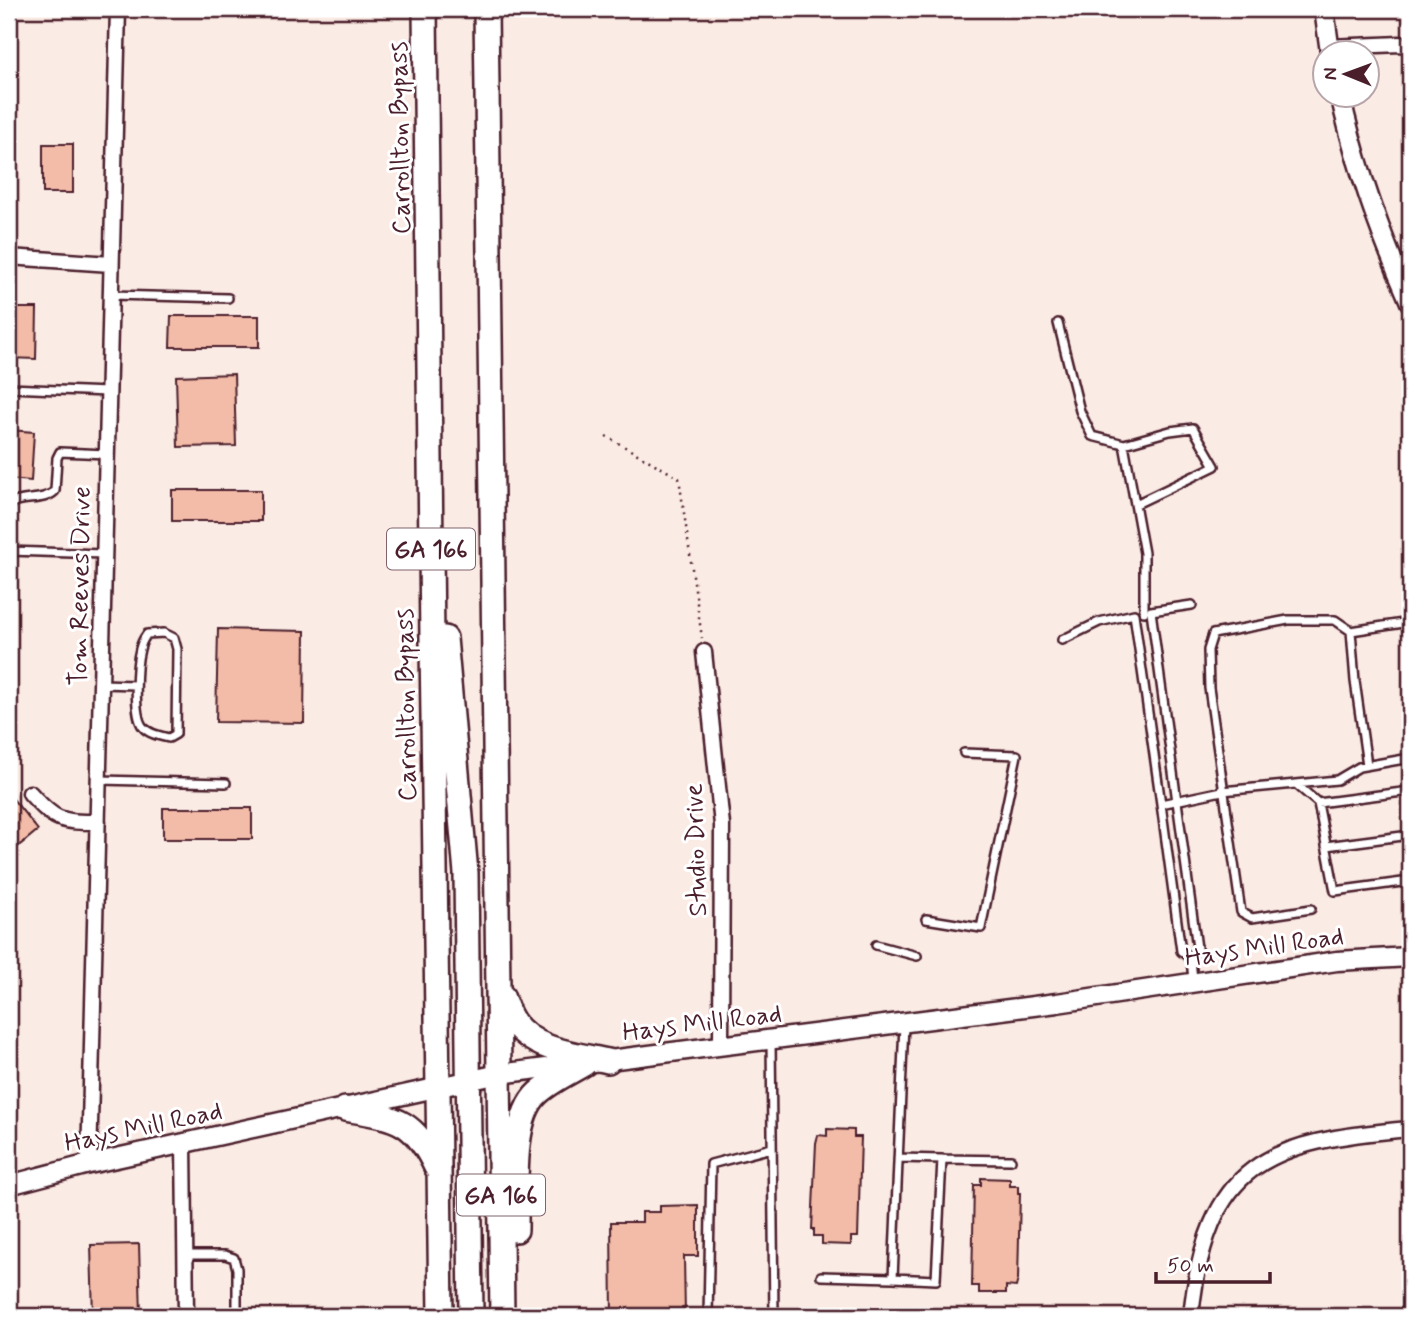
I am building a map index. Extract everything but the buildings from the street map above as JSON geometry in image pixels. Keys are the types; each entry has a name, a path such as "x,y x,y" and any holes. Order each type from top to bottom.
{"main road":[{"name":"Carrollton Bypass","path":"425,9 436,1088 441,1316"},
{"name":"GA 166","path":"486,9 502,1316"},
{"path":"431,533 449,671 466,873 471,1316"},
{"path":"498,985 513,1021 523,1033 538,1043 608,1061"},
{"path":"508,1316 515,1268 518,1141 522,1116 537,1094 584,1064"},
{"path":"345,1109 391,1117 407,1125 419,1136 438,1172"}],"street":[{"name":"Tom Reeves Drive","path":"89,1164 118,9"},
{"path":"1324,9 1328,38"},
{"path":"1380,46 1401,44 1410,47"},
{"path":"1343,108 1369,201 1410,302"},
{"path":"9,257 111,264"},
{"name":"Studio Drive","path":"704,652 722,825 721,1046"},
{"path":"30,793 52,815 63,821 98,822"},
{"name":"Hays Mill Road","path":"9,1185 89,1164 499,1074 904,1023 1337,961 1410,957"},
{"path":"1191,1316 1200,1254 1210,1223 1227,1194 1247,1172 1279,1153 1317,1141 1367,1132 1410,1129"},
{"path":"184,1144 187,1316"}],"lane":[{"path":"110,295 228,298"},
{"path":"1058,323 1080,411 1092,436 1124,444 1170,431 1193,428 1215,466 1136,504"},
{"path":"9,388 108,392"},
{"path":"1124,444 1144,553 1148,612 1178,800 1197,948 1191,959 1194,982"},
{"path":"9,520 10,504 17,500 51,495 55,491 57,458 60,452 107,454"},
{"path":"9,551 104,554"},
{"path":"1062,640 1099,622 1192,605"},
{"path":"1134,614 1181,951 1191,959"},
{"path":"1311,909 1252,918 1241,912 1209,688 1208,650 1213,634 1288,620 1335,620 1351,631 1410,622"},
{"path":"1351,631 1367,765"},
{"path":"164,633 174,638 177,649 176,734 169,738 157,735 142,726 136,685 140,648 147,634 164,633"},
{"path":"101,684 136,685"},
{"path":"926,919 981,928 1017,755 964,753"},
{"path":"1161,804 1223,791 1338,780 1359,767 1410,758"},
{"path":"99,779 226,783"},
{"path":"1297,785 1318,803 1335,891 1410,881"},
{"path":"1318,803 1410,791"},
{"path":"1326,846 1410,835"},
{"path":"876,945 917,956"},
{"path":"893,1278 904,1023"},
{"path":"771,1040 774,1316"},
{"path":"708,1316 711,1164 772,1148"},
{"path":"898,1158 1011,1160"},
{"path":"821,1276 936,1280 942,1159"},
{"path":"186,1255 225,1255 234,1258 237,1269 237,1316"},
{"path":"9,1294 12,1308 9,1309"}],"path":[{"path":"606,436 679,478 704,652"}]}
